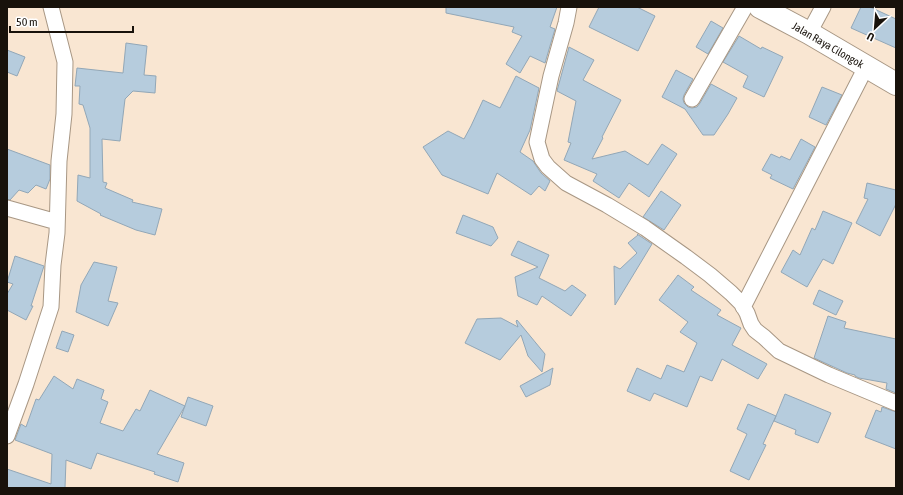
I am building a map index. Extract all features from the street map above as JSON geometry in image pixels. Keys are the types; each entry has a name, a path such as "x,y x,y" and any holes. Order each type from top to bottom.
{"highway":[{"name":"Jalan Raya Cilongok","path":"760,7 809,33 896,84"}],"street":[{"path":"7,436 51,307 57,222 59,161 64,114 65,62 51,7"},
{"path":"569,7 551,76 537,142 542,159 548,167 566,183 645,228 686,257 731,293 741,303 755,330 779,351 829,375 896,403"},
{"path":"692,99 745,7"},
{"path":"809,33 823,7"},
{"path":"743,307 866,67"},
{"path":"7,208 57,222"}],"building":[{"path":"446,7 557,7 550,27 555,29 545,63 530,56 520,73 506,64 522,36 512,32 514,27 446,13"},
{"path":"599,7 637,7 655,16 638,51 589,27"},
{"path":"861,7 870,7 896,19 896,48 851,28"},
{"path":"711,21 723,28 708,54 696,47"},
{"path":"739,36 761,49 762,47 783,57 764,97 743,87 748,76 723,62"},
{"path":"126,43 147,46 144,75 156,76 155,93 133,91 125,99 120,141 102,139 103,182 107,183 105,188 133,200 132,202 162,209 155,235 136,230 100,215 101,214 77,201 78,175 90,178 90,128 83,105 79,104 80,86 75,86 77,68 123,73"},
{"path":"569,47 594,60 583,80 621,100 592,159 625,151 648,165 662,144 677,154 649,197 629,183 619,198 593,181 597,174 564,160 571,143 568,142 576,101 557,91"},
{"path":"7,50 25,57 17,76 7,72"},
{"path":"676,70 693,79 683,99 684,103 688,107 697,107 711,84 737,98 714,135 703,135 685,109 662,97"},
{"path":"516,76 539,88 530,130 520,152 533,161 541,173 550,181 545,191 539,186 531,195 497,173 488,194 442,175 423,147 448,131 464,139 483,100 500,108"},
{"path":"822,87 842,95 826,125 809,117"},
{"path":"801,139 815,147 793,189 770,178 772,175 762,170 771,154 790,160"},
{"path":"7,149 50,165 50,179 46,189 36,185 28,193 19,190 10,200 7,199"},
{"path":"867,183 896,190 896,204 880,236 856,223 868,199 864,198"},
{"path":"661,191 681,205 664,230 643,217"},
{"path":"823,211 852,223 833,264 823,259 807,287 781,272 793,250 800,255 812,228 815,230"},
{"path":"463,215 493,227 498,238 491,246 456,233"},
{"path":"637,234 652,244 615,305 614,266 620,269 637,253 628,243 638,235"},
{"path":"518,241 549,255 539,278 565,291 572,285 586,295 571,316 542,296 537,305 518,296 515,277 538,267 511,255"},
{"path":"15,256 44,266 31,306 33,306 26,320 7,310 7,294 13,284 7,282"},
{"path":"94,262 117,267 108,301 118,303 108,326 76,312 81,285"},
{"path":"678,275 694,287 691,290 721,310 717,315 741,328 732,345 767,364 758,379 722,359 712,381 700,376 687,407 654,393 650,401 627,391 637,368 661,379 667,365 684,372 697,343 680,332 688,322 659,300"},
{"path":"819,290 843,301 836,315 813,304"},
{"path":"828,316 846,322 844,328 896,339 896,393 886,389 887,383 859,378 814,358"},
{"path":"501,318 518,327 517,320 545,354 542,372 528,356 521,335 500,360 465,343 477,319"},
{"path":"62,331 74,335 68,352 56,348"},
{"path":"553,368 550,385 526,397 520,386"},
{"path":"54,376 73,389 77,379 104,390 101,399 108,402 100,423 123,431 136,409 140,411 150,390 185,406 157,454 184,463 178,482 154,474 155,472 97,453 91,469 66,460 65,488 7,488 7,469 51,484 52,454 15,440 21,424 26,427 36,399 39,400"},
{"path":"785,394 831,413 818,443 795,434 796,430 774,421"},
{"path":"188,397 213,406 206,426 181,417"},
{"path":"748,404 776,416 763,444 766,445 749,480 730,471 747,434 737,429"},
{"path":"882,407 896,412 896,449 865,437 876,410 881,412"}]}
